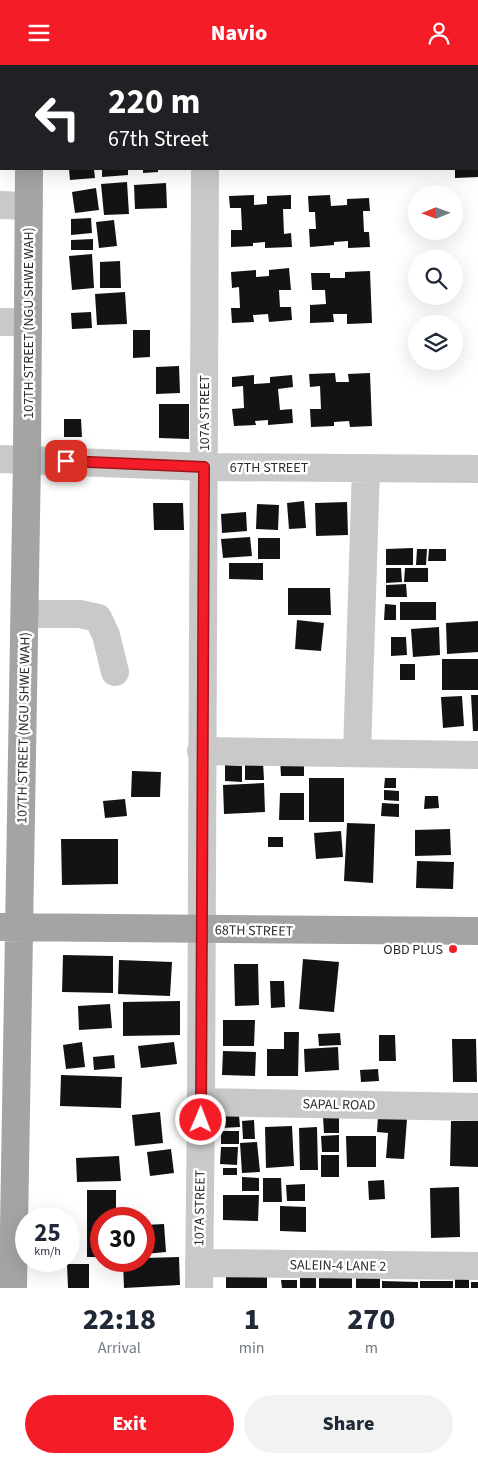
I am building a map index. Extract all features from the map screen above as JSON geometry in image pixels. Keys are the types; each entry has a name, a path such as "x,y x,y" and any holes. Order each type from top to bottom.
{"main road":[{"name":"107TH STREET (NGU SHWE WAH)","path":"13,1288 10,927 25,614 29,170"},
{"name":"68TH STREET","path":"10,927 478,931"}],"street":[{"name":"107A STREET","path":"199,1276 205,170"},
{"path":"0,205 29,206"},
{"path":"0,322 28,322"},
{"name":"67TH STREET","path":"0,459 204,467 478,469"},
{"path":"357,753 366,468"},
{"path":"25,614 80,614 98,618 106,635 115,672"},
{"path":"202,751 478,755"},
{"name":"SAPAL ROAD","path":"201,1102 478,1107"},
{"name":"SALEIN-4 LANE 2","path":"199,1276 478,1267"}],"building":[{"path":"69,170 94,170 95,178 70,180"},
{"path":"102,170 128,170 128,175 102,177"},
{"path":"143,170 158,170 158,172 143,173"},
{"path":"455,170 478,170 478,177 455,178"},
{"path":"127,182 129,214 104,215 101,184"},
{"path":"166,183 167,208 135,209 134,185"},
{"path":"96,188 99,210 75,213 72,192"},
{"path":"254,195 254,205 267,204 267,196 291,195 291,209 283,209 284,234 291,233 292,247 265,248 265,242 253,243 253,246 231,247 231,230 242,230 241,208 230,208 229,196"},
{"path":"330,195 331,206 347,205 347,199 369,198 370,211 363,211 364,232 369,232 370,247 348,248 348,241 334,242 334,245 310,247 309,229 316,229 315,212 309,212 308,196"},
{"path":"91,218 92,233 71,235 71,219"},
{"path":"114,220 117,246 99,248 96,222"},
{"path":"93,239 93,250 71,250 71,240"},
{"path":"92,254 94,288 72,290 69,256"},
{"path":"120,261 121,288 100,288 100,262"},
{"path":"289,268 291,290 279,290 280,307 291,307 292,320 269,322 268,314 253,315 254,322 232,323 231,308 240,308 239,287 232,288 231,272 256,270 256,277 269,276 269,270"},
{"path":"370,271 372,323 347,324 347,314 333,314 334,322 310,323 310,305 326,304 325,290 312,290 311,273 330,273 330,278 345,278 345,272"},
{"path":"125,292 127,324 97,325 95,294"},
{"path":"91,312 92,328 72,329 71,313"},
{"path":"133,330 150,330 150,357 133,358"},
{"path":"179,366 180,393 156,394 156,367"},
{"path":"335,373 336,382 349,382 348,374 370,373 372,426 350,427 349,421 334,422 334,426 311,427 310,409 321,409 320,386 310,387 309,374"},
{"path":"254,375 254,384 270,383 270,377 292,375 293,387 278,389 280,410 292,409 293,423 268,425 268,420 255,421 256,425 234,426 232,409 244,408 243,386 232,387 232,377"},
{"path":"159,404 189,404 189,439 159,438"},
{"path":"64,419 81,419 82,437 64,437"},
{"path":"304,501 306,528 289,529 287,503"},
{"path":"347,502 348,535 316,536 315,503"},
{"path":"153,503 183,503 184,530 154,530"},
{"path":"257,504 279,505 278,530 256,529"},
{"path":"246,512 247,531 222,533 221,514"},
{"path":"250,537 252,556 223,558 221,539"},
{"path":"258,538 280,538 280,559 258,559"},
{"path":"413,548 413,565 386,565 386,549"},
{"path":"417,549 427,549 426,565 416,565"},
{"path":"429,549 446,549 446,561 428,561"},
{"path":"229,563 263,563 263,580 229,579"},
{"path":"386,568 401,568 402,582 386,583"},
{"path":"405,568 428,568 428,582 404,582"},
{"path":"406,584 407,597 386,597 386,585"},
{"path":"288,588 330,588 331,615 288,615"},
{"path":"400,602 436,602 436,620 400,620"},
{"path":"385,604 396,605 396,620 384,620"},
{"path":"297,620 324,623 321,651 295,649"},
{"path":"478,621 478,652 447,654 446,623"},
{"path":"439,627 440,655 413,657 411,629"},
{"path":"391,637 406,637 407,655 391,656"},
{"path":"442,659 478,659 478,690 442,690"},
{"path":"400,664 415,664 415,680 400,680"},
{"path":"471,695 478,695 478,731 473,731"},
{"path":"462,696 464,726 443,728 441,697"},
{"path":"304,759 304,776 281,776 280,760"},
{"path":"245,762 263,762 264,780 245,780"},
{"path":"225,765 242,766 242,782 225,781"},
{"path":"132,771 161,772 160,797 131,797"},
{"path":"309,778 344,778 344,822 309,822"},
{"path":"385,778 396,778 396,788 384,788"},
{"path":"264,783 265,812 224,814 223,785"},
{"path":"384,790 399,791 399,801 384,800"},
{"path":"280,793 304,793 304,820 279,820"},
{"path":"425,796 438,796 439,808 424,809"},
{"path":"125,799 127,816 105,818 103,801"},
{"path":"382,803 399,804 399,817 381,816"},
{"path":"347,823 375,824 373,883 344,881"},
{"path":"450,829 451,855 415,856 415,830"},
{"path":"341,831 343,857 316,859 314,833"},
{"path":"268,837 283,837 283,847 268,847"},
{"path":"61,839 118,839 118,884 62,885"},
{"path":"417,861 454,862 453,889 416,888"},
{"path":"63,955 113,956 113,993 62,992"},
{"path":"303,959 339,962 334,1012 299,1009"},
{"path":"119,960 172,962 170,996 118,994"},
{"path":"234,964 258,964 259,1005 235,1006"},
{"path":"270,981 284,981 285,1007 271,1008"},
{"path":"180,1001 180,1035 123,1036 123,1002"},
{"path":"110,1004 112,1028 79,1030 78,1006"},
{"path":"223,1020 255,1020 254,1046 223,1046"},
{"path":"284,1032 299,1032 298,1076 267,1076 267,1049 284,1049"},
{"path":"340,1033 341,1045 319,1046 318,1034"},
{"path":"379,1035 395,1035 396,1061 379,1061"},
{"path":"452,1039 476,1039 477,1082 453,1082"},
{"path":"82,1042 85,1067 66,1069 63,1045"},
{"path":"174,1042 177,1064 141,1068 138,1046"},
{"path":"338,1047 339,1070 305,1072 304,1049"},
{"path":"223,1051 256,1052 255,1076 222,1075"},
{"path":"114,1055 115,1068 94,1070 93,1057"},
{"path":"378,1069 379,1081 361,1082 360,1070"},
{"path":"61,1075 122,1077 121,1108 60,1106"},
{"path":"160,1112 163,1143 135,1146 132,1115"},
{"path":"239,1115 240,1127 221,1128 221,1116"},
{"path":"339,1116 339,1133 324,1133 323,1117"},
{"path":"378,1116 407,1119 404,1159 386,1158 388,1133 377,1132"},
{"path":"254,1120 255,1139 243,1139 242,1121"},
{"path":"451,1121 478,1121 478,1167 450,1166"},
{"path":"292,1126 294,1166 266,1168 265,1127"},
{"path":"317,1127 318,1170 300,1170 299,1128"},
{"path":"221,1131 239,1131 239,1144 221,1144"},
{"path":"339,1135 339,1152 322,1152 321,1136"},
{"path":"346,1136 376,1136 376,1167 347,1167"},
{"path":"257,1142 260,1172 242,1173 240,1143"},
{"path":"221,1147 238,1147 237,1165 220,1164"},
{"path":"171,1149 174,1173 150,1176 147,1152"},
{"path":"321,1155 339,1155 339,1177 321,1177"},
{"path":"119,1156 121,1181 77,1182 76,1158"},
{"path":"223,1168 237,1168 237,1175 223,1175"},
{"path":"242,1177 259,1178 259,1191 242,1191"},
{"path":"263,1178 281,1178 282,1202 263,1202"},
{"path":"384,1180 385,1199 369,1200 368,1181"},
{"path":"305,1184 305,1201 287,1201 286,1185"},
{"path":"459,1187 460,1237 431,1238 430,1188"},
{"path":"87,1190 116,1190 116,1207 90,1207 90,1257 87,1257"},
{"path":"223,1195 259,1195 258,1221 223,1220"},
{"path":"280,1206 306,1207 306,1232 280,1231"},
{"path":"155,1224 164,1224 166,1252 155,1253"},
{"path":"179,1257 180,1285 124,1288 123,1272 155,1272 155,1258"},
{"path":"80,1264 89,1264 89,1288 68,1288 67,1272 80,1272"},
{"path":"226,1271 267,1271 267,1288 226,1288"},
{"path":"300,1275 316,1275 316,1288 300,1288"},
{"path":"356,1275 380,1276 380,1288 356,1288"},
{"path":"319,1276 352,1276 352,1288 319,1288"},
{"path":"455,1278 469,1278 469,1288 455,1288"},
{"path":"281,1280 297,1280 297,1288 282,1288"},
{"path":"382,1281 418,1282 418,1288 382,1288"},
{"path":"420,1281 453,1281 453,1288 420,1288"},
{"path":"471,1282 478,1282 478,1288 471,1288"}],"place":[{"name":"OBD PLUS","path":"453,949"}],"route":[{"path":"66,461 204,467 201,1120"}]}
